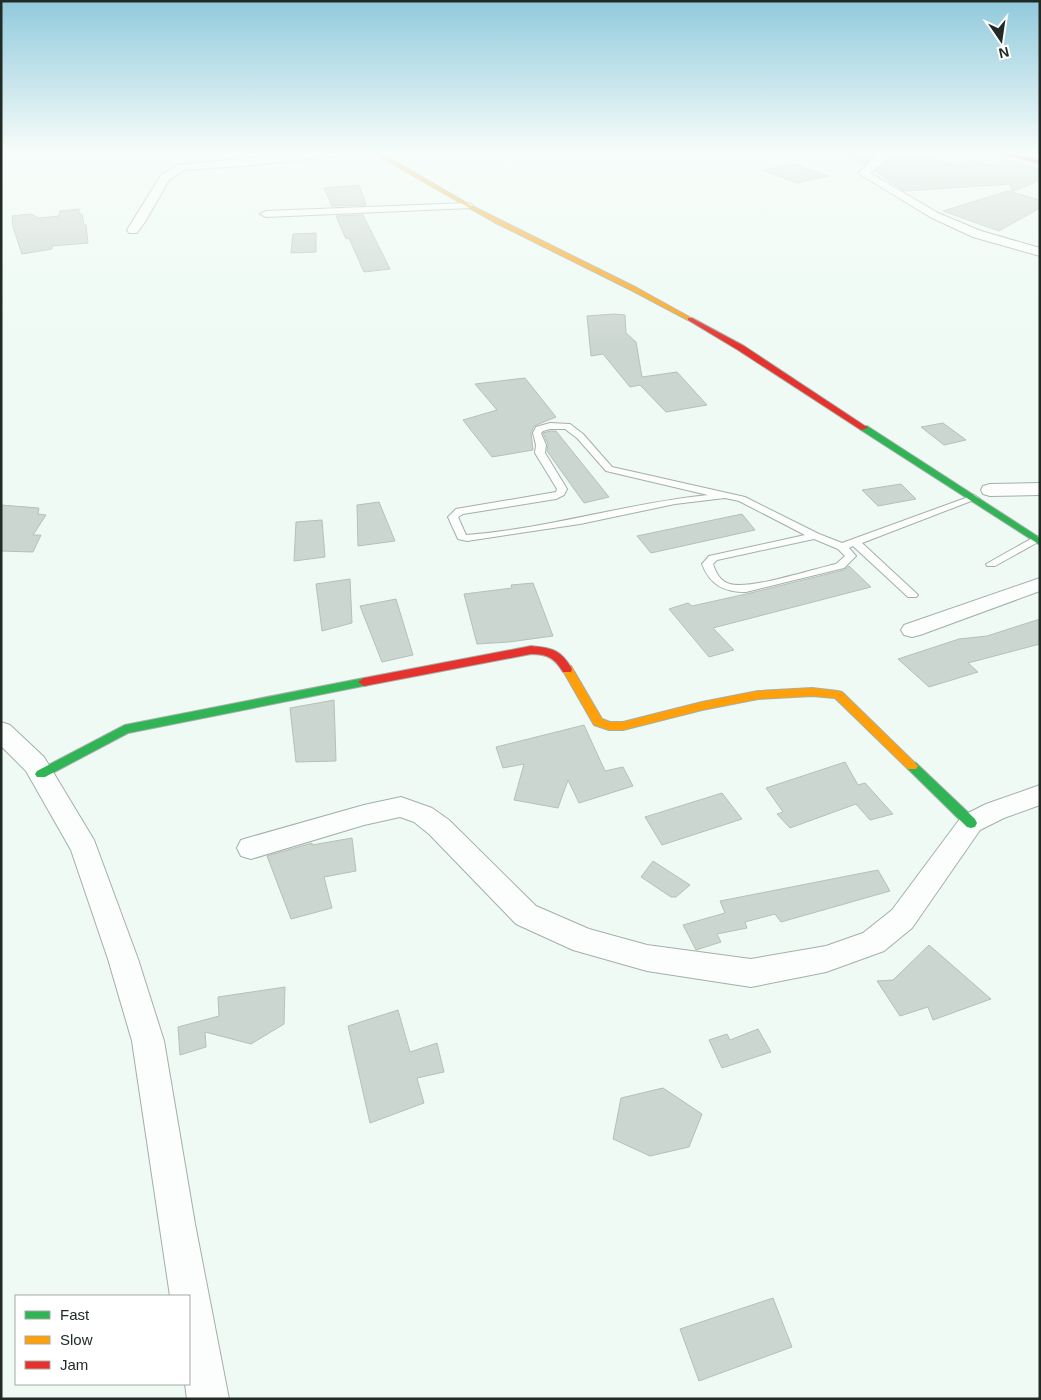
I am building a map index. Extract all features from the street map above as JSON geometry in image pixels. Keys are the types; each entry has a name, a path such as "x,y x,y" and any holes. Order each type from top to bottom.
{"main road":[{"path":"489,216 652,298 741,348 982,491 1007,501"},
{"path":"508,216 608,265 725,326"},
{"path":"982,491 1038,540"},
{"path":"40,774 125,729 153,722 531,650 550,651 562,658 598,722 609,726 623,726 711,704 784,692 823,692 838,695 971,823"}],"street":[{"path":"133,230 142,216"},
{"path":"935,216 977,234 1040,252"},
{"path":"982,491 1040,489"},
{"path":"912,630 1040,584"},
{"path":"1,731 35,764 84,848 123,960 148,1041 190,1295"},
{"path":"250,848 364,815 401,807 423,815 439,827 526,914 584,942 647,958 750,973 826,959 873,942 902,919 971,823 995,811 1040,795"},
{"path":"190,1297 208,1399"}],"lane":[{"path":"723,496 675,501 580,521 467,538 462,537 453,517 460,511 556,496 561,493 562,489 540,453 541,445 537,433 539,429 560,425 567,426 580,436 609,469 742,499 815,536 842,547 851,556 848,561 840,566 746,589 733,589 720,585 710,572 707,564 713,558 815,536"},
{"path":"842,547 982,491"},
{"path":"991,564 1038,540"},
{"path":"856,543 912,595"}],"building":[{"path":"12,216 39,218 82,216 84,225 86,225 88,243 52,246 52,249 22,254 13,227"},
{"path":"336,216 364,216 390,269 364,272 349,238 346,239"},
{"path":"958,216 1025,216 999,231"},
{"path":"316,233 316,252 291,253 293,234"},
{"path":"625,315 626,333 636,342 642,377 677,372 707,405 666,412 640,385 630,387 603,354 591,356 587,316"},
{"path":"525,378 556,417 534,426 531,433 533,450 492,457 463,420 497,410 475,384"},
{"path":"943,423 966,440 944,445 921,427"},
{"path":"556,431 609,497 584,503 547,451 548,444 543,433"},
{"path":"901,484 916,499 878,506 862,490"},
{"path":"379,502 395,541 358,546 357,505"},
{"path":"1,505 39,508 38,514 46,515 33,535 41,535 33,552 1,551"},
{"path":"742,514 755,530 651,553 637,536"},
{"path":"322,520 325,557 294,561 296,522"},
{"path":"849,566 871,587 713,628 734,650 709,657 669,609 688,603 692,606 746,594 844,570"},
{"path":"350,579 352,623 322,631 316,584"},
{"path":"533,583 553,636 477,644 464,594 512,588 511,585"},
{"path":"396,599 413,655 382,662 360,606"},
{"path":"1040,619 1040,644 968,663 978,672 929,687 898,659 959,639 987,636"},
{"path":"334,700 336,761 296,762 290,708"},
{"path":"584,725 605,771 623,767 633,786 579,803 568,780 558,808 514,800 524,764 503,768 496,747"},
{"path":"845,762 858,785 865,783 893,814 870,820 856,804 790,828 777,814 783,812 766,788"},
{"path":"722,793 742,819 662,845 645,817"},
{"path":"352,838 356,871 324,877 332,908 291,919 267,856 312,843 312,845"},
{"path":"653,861 690,885 676,897 671,897 641,877"},
{"path":"878,870 890,891 781,922 775,914 745,922 747,928 717,934 721,942 696,950 683,925 725,913 720,901"},
{"path":"929,945 991,999 933,1020 928,1007 900,1016 877,981 893,980"},
{"path":"285,987 284,1024 251,1044 205,1032 206,1047 180,1055 178,1027 219,1016 218,997"},
{"path":"398,1010 410,1052 437,1043 444,1072 417,1078 424,1103 370,1123 348,1026"},
{"path":"758,1029 771,1052 722,1068 709,1040 727,1034 730,1040"},
{"path":"663,1088 702,1114 689,1147 650,1156 613,1139 621,1098"},
{"path":"773,1298 792,1347 699,1381 680,1329"}],"traffic: fast":[{"path":"864,428 1040,542"},
{"path":"41,774 125,729 364,682"},
{"path":"912,766 971,823"}],"traffic: slow":[{"path":"488,216 690,319"},
{"path":"567,669 598,722 609,726 623,726 702,706 758,695 812,692 838,695 912,766"}],"traffic: jam":[{"path":"690,319 741,348 864,428"},
{"path":"364,682 531,650 556,655 567,669"}]}
